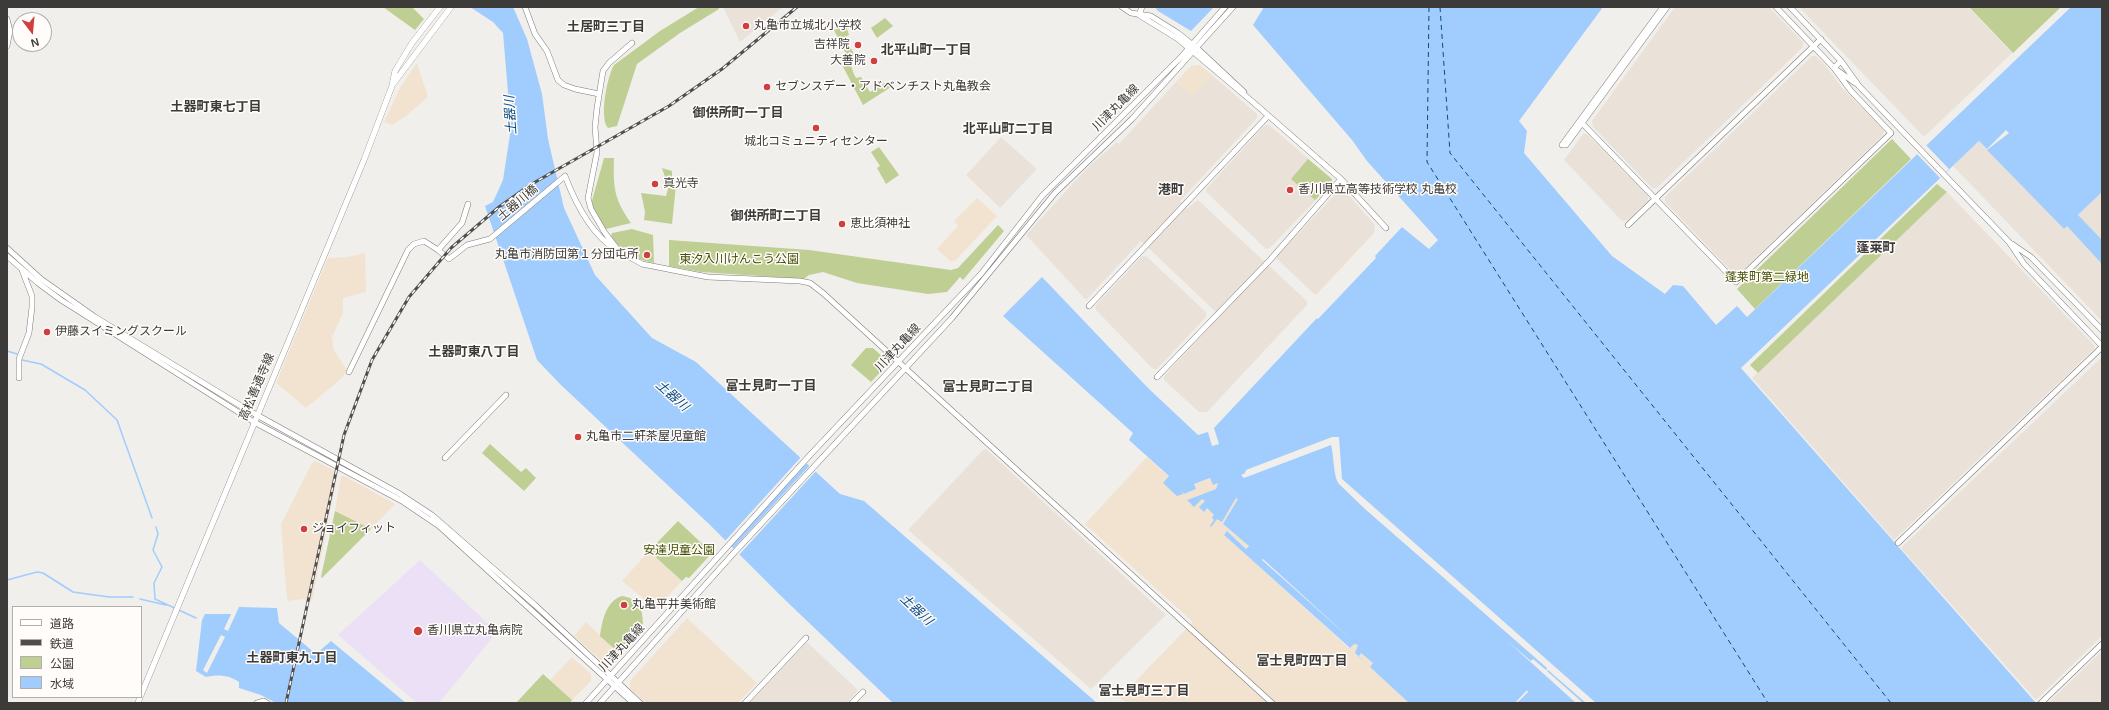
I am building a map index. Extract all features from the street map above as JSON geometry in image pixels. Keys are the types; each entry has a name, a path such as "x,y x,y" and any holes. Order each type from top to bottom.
{"main road":[{"name":"高松善通寺線","path":"142,694 362,164 392,86 395,72 415,39 440,7"},
{"name":"高松善通寺線","path":"392,86 451,7"}],"street":[{"path":"525,7 535,34 547,51 558,80 575,89 599,94"},
{"path":"1122,7 1139,15 1151,16 1191,46 1268,116 1341,179 1386,228"},
{"path":"1139,15 1142,7"},
{"name":"川津丸亀線","path":"586,703 810,455 899,363 981,274 1042,196 1191,46 1225,7"},
{"name":"川津丸亀線","path":"600,703 732,555 974,293 1055,194 1132,119 1196,51 1233,7"},
{"path":"1581,123 1663,7"},
{"path":"1581,123 1668,7"},
{"path":"1581,123 1736,282 1891,133 1851,91 1834,68 1776,7"},
{"path":"1790,7 1841,61 1859,86 2009,242 2024,264 2102,347 1898,543"},
{"path":"7,19 10,31 7,46"},
{"path":"1628,225 1821,39"},
{"path":"632,43 609,63 603,71 595,127 597,152 588,198 594,216 619,251 642,264 671,271 713,277 800,281 810,283 823,293 1272,703"},
{"path":"1834,68 1841,61"},
{"path":"1834,68 1859,86"},
{"path":"1089,306 1268,116"},
{"name":"土器川橋","path":"438,250 449,259 467,245 490,239 565,176 572,193 587,219 604,242 619,251"},
{"path":"1157,377 1270,260 1341,179"},
{"path":"349,372 408,250 414,244 424,241 438,250 462,223 465,218 468,204"},
{"path":"2009,242 2031,257 2102,330"},
{"path":"7,248 23,267 61,300 254,422 402,501 439,526 536,613 606,680 633,703"},
{"path":"7,256 95,317 257,416 400,494 432,515 535,605 640,703"},
{"path":"19,378 19,359 29,333 32,307 32,296 23,267"},
{"path":"445,458 506,395"},
{"path":"745,703 806,638"},
{"path":"2040,703 2102,644"},
{"path":"852,703 863,692"},
{"path":"257,703 264,701 267,703"}],"shaded area":[{"name":"丸亀市立城北小学校","path":"723,7 783,7 740,42"},
{"path":"1675,7 1769,7 1803,42 1803,47 1657,188 1652,188 1593,127 1592,121"},
{"path":"1799,7 1968,7 2012,53 1924,137"},
{"path":"1812,56 1816,56 1825,65 1844,90 1884,130 1883,135 1739,274 1734,274 1665,202 1665,197"},
{"path":"417,63 428,97 406,116 392,125 384,122 400,88"},
{"path":"1200,65 1212,75 1192,97 1176,82 1191,66"},
{"path":"1212,75 1257,114 1257,118 1180,201 1187,208 1198,200 1307,301 1307,305 1207,412 1199,412 1164,380 1164,376 1220,316 1141,241 1086,300 1026,235 1085,170 1117,142 1119,144 1176,82 1192,96"},
{"path":"1265,125 1269,125 1332,179 1332,183 1270,248 1266,249 1206,192 1206,189"},
{"path":"1583,134 1587,134 1648,196 1648,201 1628,220 1622,221 1564,160"},
{"path":"1001,137 1037,169 1000,208 966,175"},
{"path":"1979,141 2064,229 2102,192 2102,321 1953,166"},
{"path":"1339,190 1344,190 1375,225 1374,233 1317,294 1314,294 1277,259 1277,256"},
{"path":"1947,192 2094,345 2094,349 1894,540 1752,378"},
{"path":"977,198 997,216 955,261 950,261 937,249 958,226 954,221"},
{"path":"365,253 366,292 343,298 343,313 332,337 334,351 347,370 343,377 306,408 276,383 328,258 348,257"},
{"path":"1142,256 1146,256 1206,312 1206,317 1157,369 1153,369 1095,309 1096,305"},
{"path":"2102,357 2102,636 2036,700 1901,548"},
{"path":"986,449 1166,615 1091,689 908,530 983,450"},
{"path":"1147,457 1182,489 1184,494 1196,489 1194,484 1211,478 1218,483 1216,489 1187,500 1202,498 1205,501 1207,508 1214,515 1215,520 1217,518 1222,522 1236,498 1239,499 1223,524 1249,546 1246,549 1228,531 1224,535 1349,648 1354,644 1358,645 1355,653 1369,665 1359,655 1361,653 1374,663 1370,667 1409,703 1128,703 1121,699 1121,696 1193,622 1085,524"},
{"path":"315,461 338,472 312,601 302,599 289,601 287,599 281,524 312,463"},
{"path":"341,476 344,476 395,504 371,529 335,511"},
{"path":"649,551 682,581 656,609 622,581"},
{"name":"香川県立丸亀病院","path":"420,560 497,632 439,703 417,703 338,635"},
{"path":"687,618 757,683 738,703 646,703 630,689 630,681"},
{"path":"586,622 618,652 609,661 602,661 574,636"},
{"path":"806,643 808,643 857,689 857,692 847,703 750,703"},
{"path":"2102,651 2102,703 2048,703"},
{"path":"572,657 591,674 591,681 572,700 550,680"}],"green space":[{"path":"383,7 412,7 424,19 415,30"},
{"path":"699,7 718,7 719,9 680,33 637,64 617,126 608,128 605,123 604,107 609,78 614,65 660,31"},
{"path":"1969,7 2061,7 2013,53"},
{"path":"885,18 893,26 877,38 871,28"},
{"path":"846,26 849,35 845,37 854,54 852,66 856,78 861,77 870,92 888,81 891,87 863,105 840,61 847,56 834,30"},
{"name":"蓬莱町第二緑地","path":"1892,139 1911,159 1755,309 1737,289"},
{"path":"879,147 899,175 886,184 877,168 880,166 871,152"},
{"path":"604,158 614,158 614,185 621,207 631,223 606,229 598,218 591,204"},
{"path":"1308,159 1332,179 1332,183 1315,200 1291,179"},
{"path":"662,168 672,171 672,184 676,185 672,224 644,220 645,212 641,193 666,196 670,181 666,180"},
{"path":"1937,184 1947,192 1758,373 1750,365"},
{"name":"東汐入川けんこう公園","path":"998,225 1004,231 963,280 960,277 947,292 928,294 857,283 823,272 809,275 804,279 701,272 669,266 669,240 809,250 951,270 958,268"},
{"path":"632,229 653,235 654,263 634,257 624,251 611,236 612,233"},
{"path":"866,348 873,348 885,359 886,366 871,382 851,365"},
{"path":"490,444 521,472 526,468 536,478 524,491 482,453"},
{"path":"335,511 371,529 322,578 321,577"},
{"name":"安達児童公園","path":"678,521 712,553 689,578 686,577 682,581 649,551"},
{"path":"622,596 636,602 641,609 643,624 618,652 600,636 606,612 612,602"},
{"path":"543,674 572,700 570,703 516,703"}],"water":[{"name":"土器川","path":"470,7 513,7 527,39 542,94 548,139 564,208 595,275 652,338 696,362 840,494 864,501 1097,703 893,703 781,596 708,523 561,385 537,360 485,206 493,202 503,180 511,128 503,33 493,22"},
{"path":"1155,7 1214,7 1191,31 1158,11"},
{"path":"1264,7 1603,7 1519,121 1527,131 1524,153 1612,256 1665,294 1673,285 1683,286 1716,325 1737,306 1747,317 2071,7 2102,7 2102,192 2078,215 2102,240 2102,264 2067,226 2064,229 1987,150 2009,133 2006,130 1987,149 1979,141 1741,368 2036,703 1596,703 1342,479 1339,437 1332,437 1246,470 1245,473 1241,475 1244,478 1331,445 1336,476 1339,484 1365,509 1547,668 1546,670 1533,659 1531,661 1505,639 1576,703 1517,703 1528,692 1527,690 1515,703 1409,703 1370,667 1355,653 1358,645 1354,644 1350,648 1224,535 1227,531 1246,549 1249,546 1223,524 1238,499 1236,498 1222,522 1217,519 1211,527 1210,526 1214,520 1212,518 1214,515 1207,508 1204,512 1199,507 1205,501 1202,499 1194,507 1187,500 1216,489 1218,483 1213,485 1210,478 1194,484 1196,489 1184,494 1181,490 1183,494 1177,496 1163,483 1169,476 1129,440 1133,433 1003,316 1042,277 1147,387 1198,435 1208,432 1212,446 1219,444 1214,428 1317,318 1318,319 1376,258 1375,256 1402,227 1429,249 1438,240 1367,161 1352,140 1253,25","holes":["1263,559 1354,642 1262,560","1361,653 1373,663 1370,667 1359,656"]},
{"path":"239,607 277,608 279,623 316,654 331,641 406,703 276,703 261,695 239,688 239,682 232,678 219,675 206,677 196,671 202,620 205,614 231,614 224,629 228,631","holes":["221,635 225,637 207,673 203,670"]},
{"path":"1548,670 1586,703 1583,703 1547,671"}],"pier":[{"path":"1926,145 1949,169 1940,178 1917,154"},
{"path":"802,456 808,462 730,547 724,542"},
{"path":"811,464 817,470 738,556 732,550"}],"waterway":[{"path":"7,351 17,354"},
{"path":"22,360 41,364 85,390 117,420 152,518"},
{"path":"156,527 158,534 153,550 162,567 154,583 155,599 196,618"},
{"path":"7,580 37,572 43,573 73,592 109,597 133,597"},
{"path":"140,599 166,605"}],"ferry route":[{"path":"1429,7 1427,162 1768,703"},
{"path":"1440,7 1450,153 1891,703"}],"railway":[{"path":"286,703 344,435 372,360 409,297 451,248 499,207 530,185 669,106 722,69 797,7"}],"place":[{"name":"丸亀市立城北小学校","path":"746,26"},
{"name":"吉祥院","path":"858,45"},
{"name":"大善院","path":"874,61"},
{"name":"セブンスデー・アドベンチスト丸亀教会","path":"767,87"},
{"name":"城北コミュニティセンター","path":"816,128"},
{"name":"真光寺","path":"655,184"},
{"name":"香川県立高等技術学校 丸亀校","path":"1290,190"},
{"name":"恵比須神社","path":"842,224"},
{"name":"丸亀市消防団第１分団屯所","path":"647,255"},
{"name":"伊藤スイミングスクール","path":"47,332"},
{"name":"丸亀市二軒茶屋児童館","path":"578,437"},
{"name":"ジョイフィット","path":"304,529"},
{"name":"丸亀平井美術館","path":"624,605"},
{"name":"香川県立丸亀病院","path":"418,631"}],"district":[{"name":"土居町三丁目","path":"606,27"},
{"name":"北平山町一丁目","path":"926,50"},
{"name":"土器町東七丁目","path":"216,107"},
{"name":"御供所町一丁目","path":"738,113"},
{"name":"北平山町二丁目","path":"1008,129"},
{"name":"港町","path":"1171,190"},
{"name":"御供所町二丁目","path":"776,216"},
{"name":"蓬莱町","path":"1876,248"},
{"name":"土器町東八丁目","path":"474,352"},
{"name":"富士見町一丁目","path":"771,386"},
{"name":"富士見町二丁目","path":"988,387"},
{"name":"土器町東九丁目","path":"292,658"},
{"name":"富士見町四丁目","path":"1302,661"},
{"name":"富士見町三丁目","path":"1144,691"}]}
